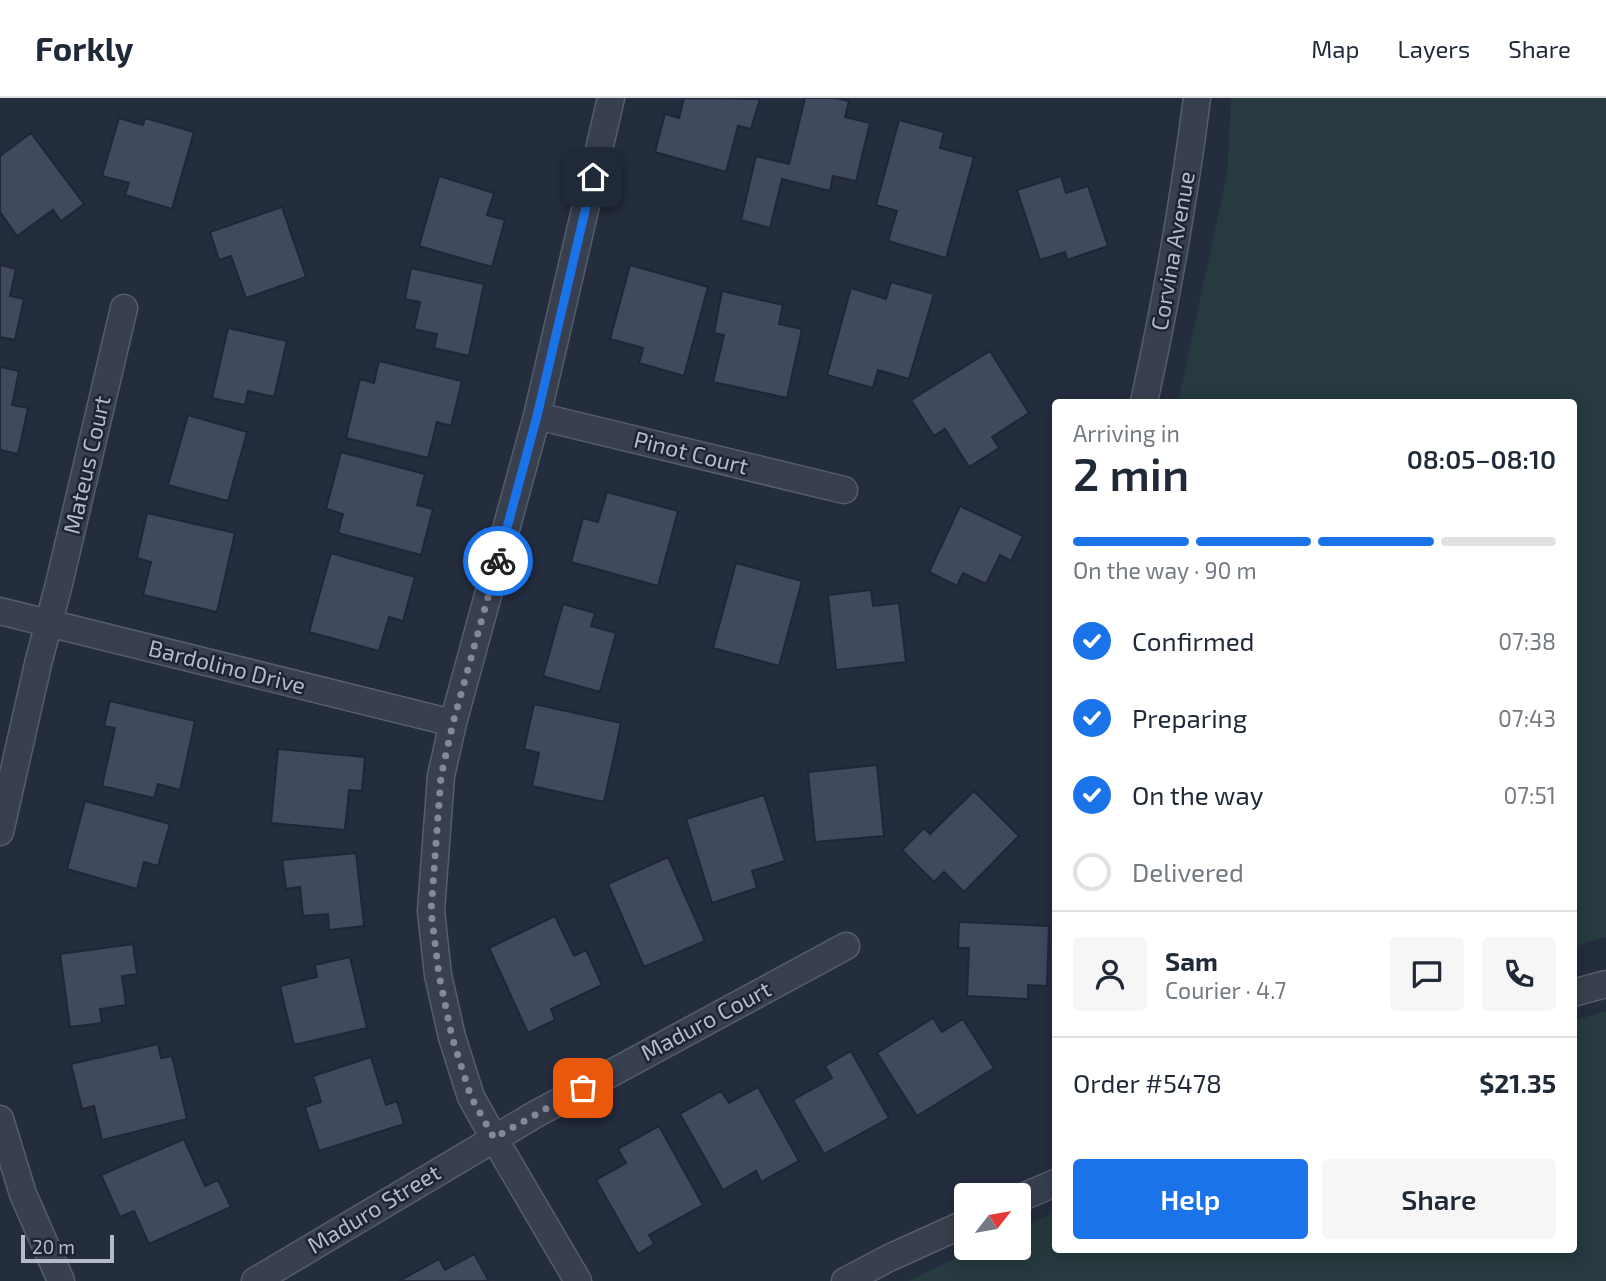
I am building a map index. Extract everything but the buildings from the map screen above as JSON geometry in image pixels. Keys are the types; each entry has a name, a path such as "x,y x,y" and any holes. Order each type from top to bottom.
{"street":[{"path":"578,1281 471,1097 452,1037 439,975 431,911 441,776 537,416 611,98"},
{"name":"Corvina Avenue","path":"1145,399 1188,168 1197,98"},
{"name":"Mateus Court","path":"0,832 124,308"},
{"name":"Pinot Court","path":"537,416 844,491"},
{"name":"Bardolino Drive","path":"0,611 453,723"},
{"name":"Maduro Court","path":"494,1138 846,946"},
{"path":"1577,992 1606,984"},
{"path":"0,1119 23,1194 61,1281"},
{"name":"Maduro Street","path":"255,1281 494,1138"},
{"path":"1031,1194 1052,1185"},
{"path":"845,1281 954,1228"}],"green space":[{"path":"1231,98 1606,98 1606,937 1577,946 1577,399 1179,399 1227,174"},
{"path":"1606,1011 1606,1281 908,1281 954,1259 1031,1260 1031,1223 1052,1213 1052,1253 1577,1253 1577,1020"}],"way so far":[{"path":"498,561 441,776 431,911 439,975 452,1037 471,1097 494,1138 583,1088"}],"route":[{"path":"498,561 537,416 593,177"}]}
